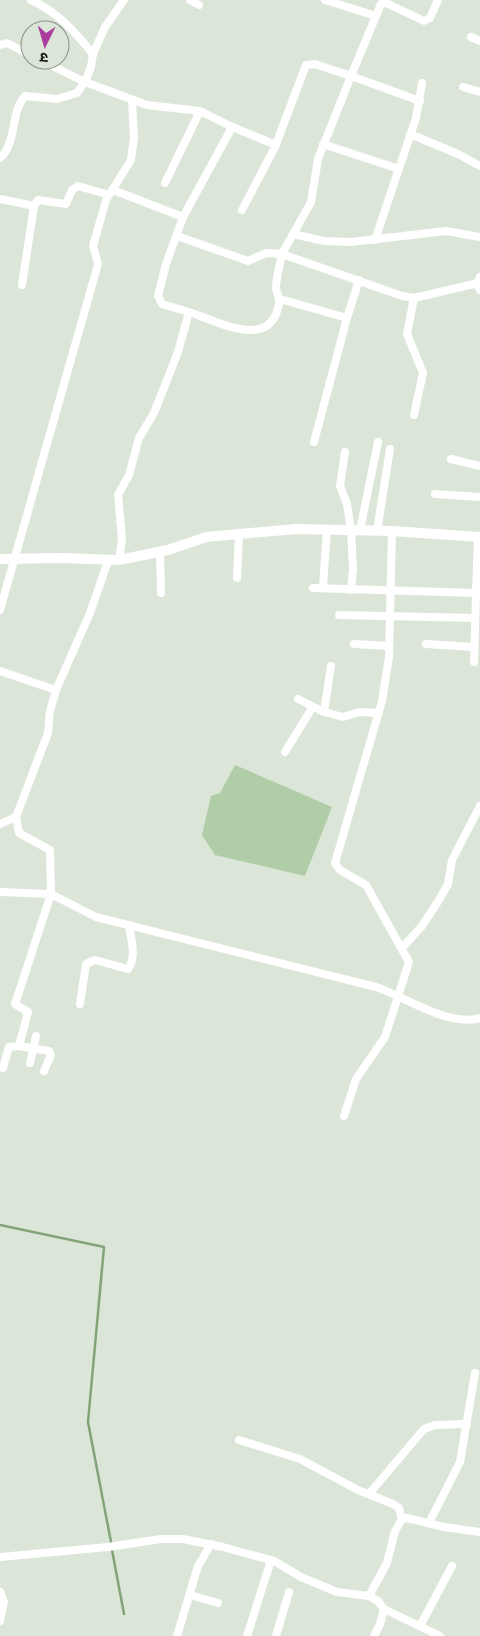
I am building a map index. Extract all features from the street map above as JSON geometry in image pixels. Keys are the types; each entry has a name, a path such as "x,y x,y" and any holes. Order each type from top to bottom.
{"street":[{"path":"31,0 51,10 67,22 92,54"},
{"path":"0,158 6,150 19,105 25,96 57,98 77,93 85,82 91,67 92,54 105,27 124,0"},
{"path":"190,0 199,5"},
{"path":"325,0 376,16"},
{"path":"230,126 230,131 183,218 166,264 158,301 254,332 267,326 275,315 280,299 276,286 282,254 311,202 318,159 323,144 350,76 383,2 428,20 438,0"},
{"path":"471,37 480,41"},
{"path":"0,44 7,43 20,50"},
{"path":"242,210 276,145 306,65 315,64 420,101"},
{"path":"60,70 85,82 132,100 161,108 200,111 276,145"},
{"path":"375,240 420,101 422,83"},
{"path":"463,86 480,92"},
{"path":"0,610 98,264 93,246 94,239 111,192 131,160 134,138 132,100"},
{"path":"165,183 200,111"},
{"path":"410,134 458,154 480,166"},
{"path":"323,144 399,169"},
{"path":"22,285 34,206 38,200 66,204 72,190 78,186 111,192 183,218"},
{"path":"0,199 34,206"},
{"path":"293,234 324,241 375,240 446,231 480,237"},
{"path":"177,236 248,261 266,253 282,254 402,296 414,298 479,284"},
{"path":"314,442 346,318 358,280"},
{"path":"414,298 408,334 423,373 414,415"},
{"path":"280,299 346,318"},
{"path":"20,1046 28,1012 15,1004 51,894 50,850 19,833 16,817 48,733 50,711 56,690 113,560 122,532 118,495 129,475 139,438 154,413 178,352 189,312"},
{"path":"350,590 355,530 378,442"},
{"path":"377,531 390,449"},
{"path":"345,452 340,486 355,530"},
{"path":"450,459 480,466"},
{"path":"435,494 480,497"},
{"path":"0,559 61,558 113,560 160,552 206,537 296,529 392,531 479,537 478,593 475,618 477,637 474,647 474,662"},
{"path":"323,588 327,529"},
{"path":"344,1116 356,1079 385,1037 409,962 366,885 340,870 335,863 379,713 389,646 392,591 392,531"},
{"path":"237,578 239,534"},
{"path":"160,552 161,593"},
{"path":"313,588 478,593"},
{"path":"339,615 475,618"},
{"path":"354,644 389,646"},
{"path":"426,644 474,647"},
{"path":"324,712 331,666"},
{"path":"0,671 56,690"},
{"path":"298,699 312,708 343,717 359,712 379,713"},
{"path":"285,752 312,708"},
{"path":"402,948 422,926 448,884 452,860 480,806"},
{"path":"0,824 16,817"},
{"path":"0,892 51,894 96,918 400,995 436,1014 455,1020 468,1021 480,1018"},
{"path":"80,1004 86,964 95,960 123,969 128,969 131,966 133,945 129,925"},
{"path":"23,1032 40,1035 34,1047 30,1063"},
{"path":"3,1068 9,1047 34,1047 49,1051 51,1055 44,1071"},
{"path":"429,1523 460,1462 475,1372"},
{"path":"369,1494 424,1429 435,1424 467,1424"},
{"path":"239,1440 310,1463 398,1508 402,1519"},
{"path":"402,1519 480,1532"},
{"path":"369,1596 387,1562 394,1531 402,1519"},
{"path":"0,1557 108,1547 161,1539 183,1539 211,1544 271,1560 301,1577 337,1592 369,1596 378,1601 384,1609 440,1636"},
{"path":"177,1636 201,1559 211,1544"},
{"path":"247,1636 271,1560"},
{"path":"420,1626 452,1566"},
{"path":"0,1592 4,1602 0,1621"},
{"path":"276,1636 290,1592"},
{"path":"190,1595 218,1603"},
{"path":"374,1636 384,1609"}],"green space":[{"path":"235,765 332,807 305,876 215,855 202,835 211,796 220,793"}],"waterway":[{"path":"0,1225 104,1247 88,1422 111,1542"},
{"path":"112,1550 124,1614"}]}
